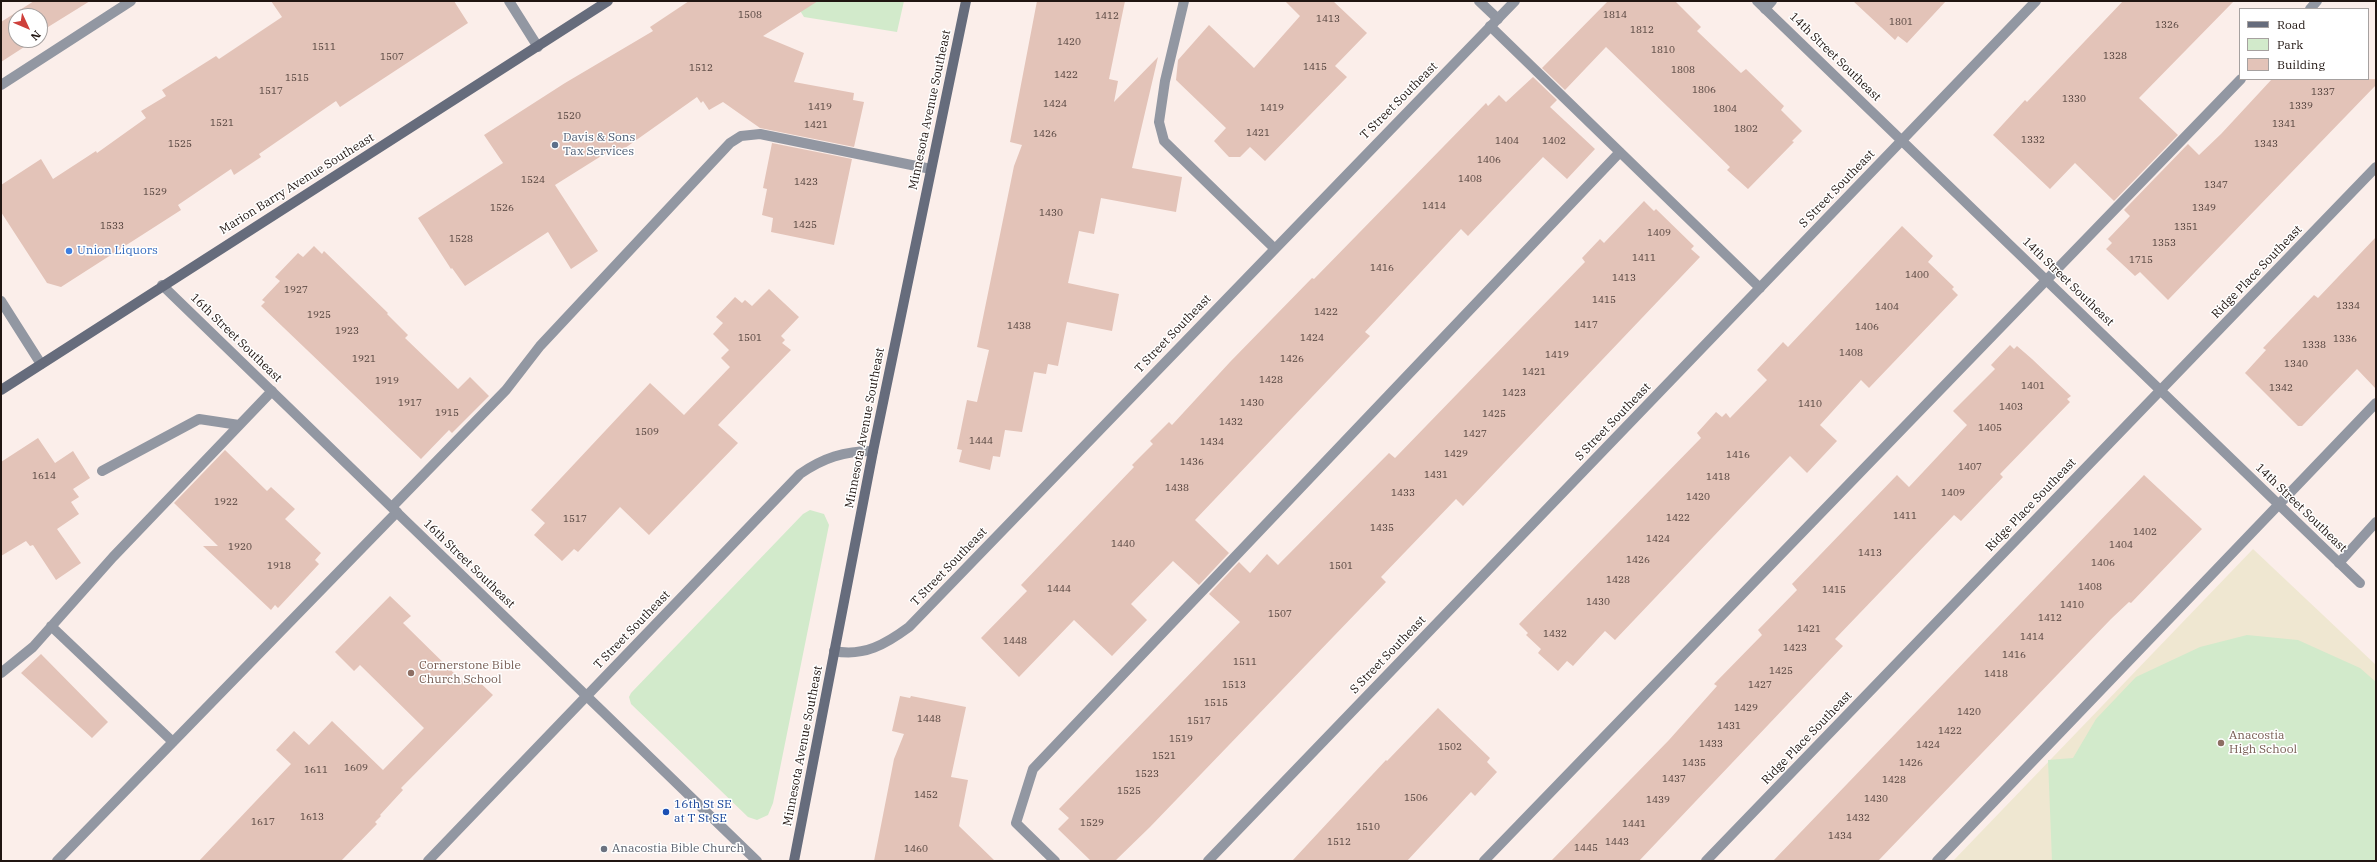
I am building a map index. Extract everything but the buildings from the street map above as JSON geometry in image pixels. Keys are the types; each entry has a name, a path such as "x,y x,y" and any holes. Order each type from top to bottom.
{"main road":[{"name":"Marion Barry Avenue Southeast","path":"1,390 162,285 538,47 608,1"},
{"name":"Minnesota Avenue Southeast","path":"794,861 873,451 966,1"}],"street":[{"path":"1,85 131,1"},
{"path":"509,1 538,47"},
{"path":"1184,1 1165,81 1159,122 1164,140 1274,248"},
{"path":"1479,1 1498,19"},
{"name":"T Street Southeast","path":"834,651 845,653 869,650 889,642 909,627 1274,248 1515,1"},
{"name":"14th Street Southeast","path":"1757,1 1903,140 2360,583"},
{"path":"1765,9 1772,1"},
{"name":"S Street Southeast","path":"1208,861 2036,1"},
{"path":"1490,26 1760,288"},
{"path":"1484,861 2240,80"},
{"path":"57,861 395,510 506,390 540,346 614,265 730,143 741,136 760,134 931,168"},
{"path":"1055,861 1016,824 1032,769 1620,152"},
{"name":"Ridge Place Southeast","path":"1706,861 2376,167"},
{"name":"16th Street Southeast","path":"162,285 757,861"},
{"path":"1,302 41,364"},
{"path":"1,673 33,646 113,557 272,391"},
{"path":"1937,861 2376,403"},
{"path":"102,470 199,419 240,425"},
{"name":"T Street Southeast","path":"428,861 800,474 816,463 834,455 853,451 873,451"},
{"path":"2339,563 2376,522"},
{"path":"51,626 173,742"}],"shaded area":[{"name":"Anacostia High School","path":"2253,549 2376,665 2376,861 1953,861"}],"green space":[{"path":"794,1 904,1 897,32 804,17"},
{"path":"810,510 824,514 829,525 773,803 768,815 757,820 748,817 631,704 629,697 631,693 803,514"},
{"name":"Anacostia High School","path":"2247,635 2298,640 2360,668 2376,682 2376,861 2052,861 2048,760 2073,758 2096,719 2136,677 2200,647"}],"place":[{"name":"Davis & Sons Tax Services","path":"555,145"},
{"name":"Union Liquors","path":"69,251"},
{"name":"Cornerstone Bible Church School","path":"411,673"},
{"name":"Anacostia High School","path":"2221,743"},
{"name":"16th St SE at T St SE","path":"666,812"},
{"name":"Anacostia Bible Church","path":"604,849"}]}
